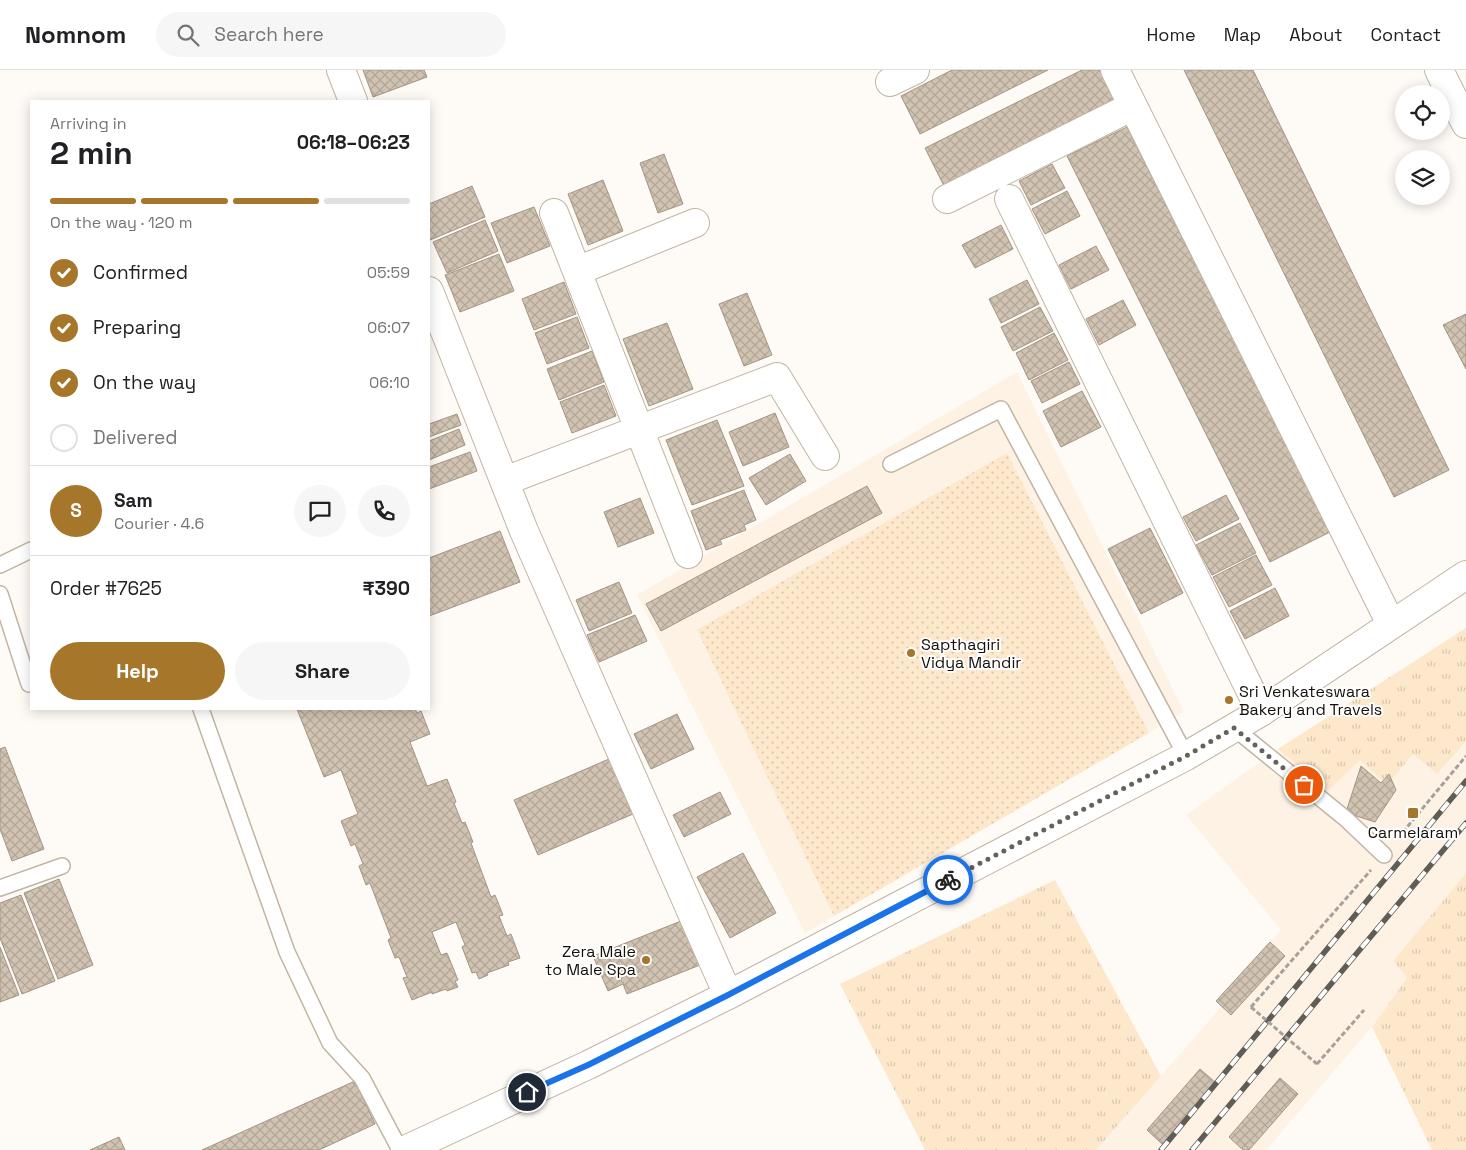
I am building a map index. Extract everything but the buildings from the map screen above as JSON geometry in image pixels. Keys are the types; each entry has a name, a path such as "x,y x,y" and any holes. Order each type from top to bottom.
{"street":[{"path":"340,70 353,100"},
{"path":"890,82 915,70"},
{"path":"1115,70 1391,624"},
{"path":"1439,70 1466,124"},
{"path":"947,199 1133,106"},
{"path":"1009,199 1261,712"},
{"path":"554,213 688,554"},
{"path":"577,271 695,223"},
{"path":"430,293 524,531 728,995"},
{"path":"505,481 777,377 825,456"},
{"path":"405,1150 588,1065 728,995 1186,756 1261,712 1466,575"}],"lane":[{"path":"892,464 1001,409 1186,756"},
{"path":"0,565 30,550"},
{"path":"0,594 30,684"},
{"path":"201,710 287,952 330,1043 362,1078 400,1150"},
{"path":"1234,728 1346,819 1384,855"},
{"path":"0,888 62,866"}],"path":[{"path":"1300,950 1252,1007 1317,1064 1364,1010"}],"shaded area":[{"name":"Sapthagiri Vidya Mandir","path":"1017,372 1184,712 805,933 637,595"},
{"path":"1466,628 1466,873 1393,961 1407,978 1372,1027 1266,1150 1096,1150 1221,1007 1216,1001 1281,930 1186,815 1278,749"}],"green space":[{"name":"Sapthagiri Vidya Mandir","path":"1007,453 1149,733 834,916 697,630"},
{"path":"1466,628 1466,741 1437,774 1413,754 1387,785 1360,760 1328,791 1278,749"},
{"path":"1466,873 1466,1150 1432,1150 1372,1027 1407,978 1393,961"},
{"path":"1055,880 1161,1076 1096,1150 925,1150 840,984"}],"railway":[{"path":"1161,1150 1466,781"},
{"path":"1192,1150 1466,823"}],"way so far":[{"path":"948,880 1186,756 1234,728 1304,785"}],"place":[{"name":"Sapthagiri Vidya Mandir","path":"911,653"},
{"name":"Sri Venkateswara Bakery and Travels","path":"1229,700"},
{"name":"Carmelaram","path":"1413,813"},
{"name":"Zera Male to Male Spa","path":"646,960"}],"route":[{"path":"527,1092 588,1065 728,995 948,880"}]}
